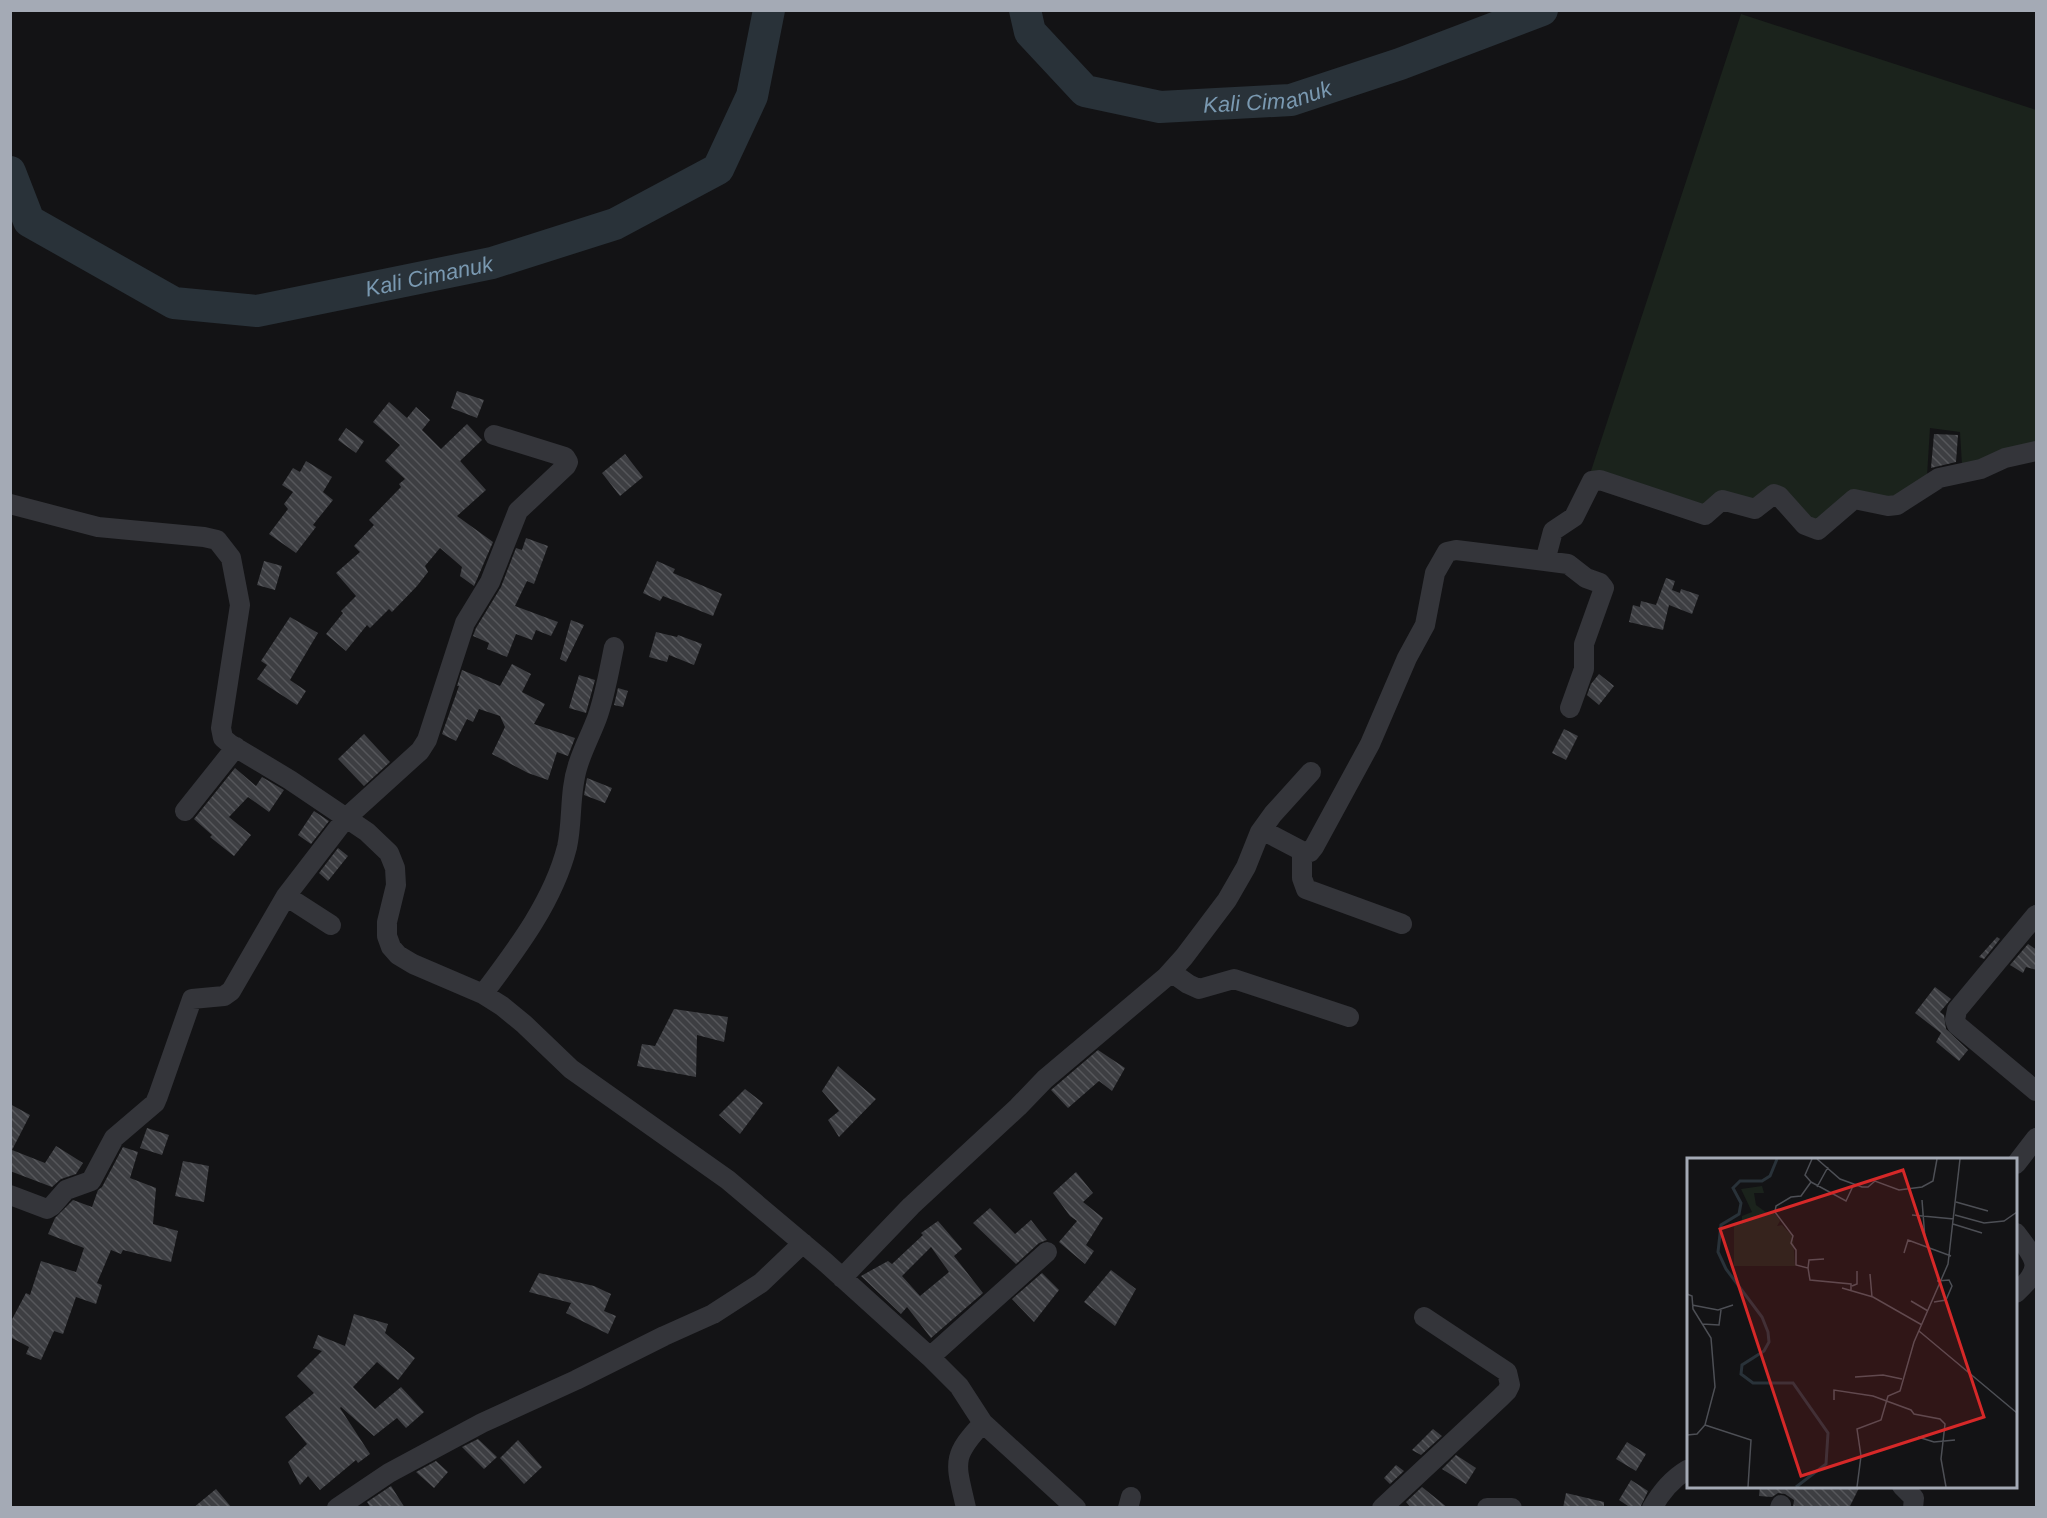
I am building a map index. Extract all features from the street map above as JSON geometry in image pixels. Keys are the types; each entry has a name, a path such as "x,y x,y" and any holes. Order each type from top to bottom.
{"street":[{"path":"10,1195 47,1209 66,1190 91,1182 114,1138 158,1096 192,999 224,996 231,991 286,896 346,818 420,751 427,740 465,623 490,582 518,512 568,462 565,457 494,435"},
{"path":"1545,561 1553,531 1572,520 1592,481 1600,480 1705,515 1722,500 1755,509 1773,494 1779,496 1805,525 1818,531 1854,499 1888,506 1897,505 1939,478 1981,469 2006,458 2037,451"},
{"path":"10,504 99,527 217,540 231,558 240,605 220,728 224,738 290,780 382,845 395,868 396,885 387,922 387,936 391,947 398,955 413,964 483,994 524,1024 571,1070 728,1180 930,1357 959,1386 983,1424 1076,1508"},
{"path":"1262,830 1302,851 1310,852 1314,847 1370,744 1410,650 1425,625 1435,573 1447,552 1451,550 1568,564 1604,588 1584,644 1584,669 1569,708"},
{"path":"483,994 525,939 560,866 567,846 573,783 578,764 598,715 614,647"},
{"path":"185,811 236,747"},
{"path":"842,1278 920,1198 1045,1079 1171,972 1227,900 1246,867 1262,830 1273,814 1311,772"},
{"path":"1302,851 1302,878 1306,889 1402,924"},
{"path":"286,896 331,925"},
{"path":"2037,915 1957,1010 1955,1016 1957,1025 2037,1091"},
{"path":"1171,972 1199,989 1226,980 1234,980 1349,1017"},
{"path":"2017,1163 2037,1138"},
{"path":"2017,1234 2030,1252 2035,1264 2032,1276 2017,1292"},
{"path":"337,1508 389,1473 482,1423 713,1314 761,1283 802,1243"},
{"path":"930,1357 1047,1252"},
{"path":"1382,1508 1507,1391 1510,1384 1507,1372 1424,1317"},
{"path":"966,1508 958,1464 965,1443 983,1424"},
{"path":"1652,1508 1667,1485 1687,1470"},
{"path":"1904,1488 1914,1498 1912,1508"},
{"path":"1486,1508 1512,1508"}],"shaded area":[{"path":"1741,14 2036,110 2036,448 1962,465 1960,432 1930,428 1927,476 1892,499 1853,492 1816,524 1774,486 1754,503 1703,509 1590,474"}],"building":[{"path":"457,391 484,400 477,418 451,408"},
{"path":"389,402 407,418 416,407 430,420 422,430 441,449 467,424 482,440 460,461 486,490 457,516 493,542 474,586 460,576 462,567 440,548 425,566 428,572 417,586 392,612 389,609 370,628 367,625 346,651 326,634 343,613 341,611 356,596 336,573 360,552 354,546 374,525 369,520 401,487 399,484 405,479 385,461 400,445 373,422"},
{"path":"346,428 364,441 356,453 338,440"},
{"path":"1934,434 1958,435 1956,462 1931,468"},
{"path":"625,454 643,477 620,496 602,473"},
{"path":"306,461 332,477 323,492 333,500 313,525 316,527 296,553 269,534 288,509 284,504 293,492 282,485 293,468 300,472"},
{"path":"526,538 548,546 534,584 527,581 515,606 558,622 551,636 536,630 532,640 516,634 507,657 487,649 489,643 473,636 501,587 516,548 522,550"},
{"path":"264,561 282,566 275,590 257,585"},
{"path":"657,561 675,569 673,573 722,594 713,616 663,596 660,601 643,593"},
{"path":"1666,578 1675,581 1672,590 1680,593 1681,589 1699,595 1692,614 1669,605 1663,630 1629,622 1633,605 1640,607 1641,601 1656,605"},
{"path":"290,617 318,633 290,680 306,691 297,705 257,679 267,665 261,661"},
{"path":"571,620 584,625 566,662 560,659"},
{"path":"656,632 677,637 678,635 702,644 694,665 669,655 667,662 649,657"},
{"path":"512,664 531,674 522,692 545,704 534,724 575,738 568,756 557,752 548,780 528,773 492,754 505,727 500,716 479,709 473,722 467,719 456,741 442,734 459,686 457,686 462,670 500,686"},
{"path":"1599,674 1614,686 1599,705 1587,695 1591,684"},
{"path":"579,675 595,680 586,713 569,708"},
{"path":"618,688 628,691 623,707 614,705"},
{"path":"1564,729 1578,736 1566,760 1552,753"},
{"path":"364,734 390,762 364,786 338,759"},
{"path":"235,768 256,786 262,777 284,790 269,812 248,797 229,817 251,835 234,856 210,837 212,835 194,819"},
{"path":"587,778 612,788 605,803 584,795"},
{"path":"314,811 329,821 311,844 298,835"},
{"path":"338,848 348,856 328,881 319,873"},
{"path":"1997,937 2000,939 1984,959 1979,957"},
{"path":"2028,944 2037,950 2037,970 2026,967 2023,973 2010,965"},
{"path":"1935,987 1951,999 1940,1012 1944,1015 1946,1029 1968,1050 1959,1061 1936,1042 1941,1033 1915,1013"},
{"path":"674,1009 728,1017 724,1042 697,1035 696,1077 637,1066 642,1044 655,1046"},
{"path":"1098,1050 1125,1068 1112,1091 1099,1081 1068,1108 1051,1090"},
{"path":"838,1066 876,1099 839,1137 828,1120 839,1111 822,1091"},
{"path":"745,1089 763,1103 740,1134 719,1115"},
{"path":"10,1104 30,1115 12,1150 45,1163 56,1146 83,1163 76,1174 61,1179 52,1187 10,1171"},
{"path":"147,1128 169,1135 162,1155 140,1148"},
{"path":"123,1147 138,1152 130,1178 156,1188 153,1224 178,1231 171,1262 123,1250 121,1254 111,1250 97,1283 102,1285 96,1304 76,1297 63,1334 54,1331 41,1360 26,1354 29,1347 10,1337 10,1323 26,1293 30,1295 41,1261 76,1272 84,1248 48,1234 55,1218 73,1200 92,1207 98,1190 102,1187"},
{"path":"183,1161 209,1166 204,1202 175,1196"},
{"path":"1076,1172 1093,1193 1083,1202 1103,1218 1086,1245 1094,1251 1085,1264 1059,1242 1077,1221 1070,1216 1053,1193"},
{"path":"990,1208 1015,1234 1031,1220 1047,1240 1039,1243 1016,1264 973,1223"},
{"path":"938,1221 962,1249 954,1256 983,1293 931,1338 907,1307 901,1314 861,1276 888,1261 892,1264 923,1235 921,1233","holes":["931,1247 949,1272 920,1296 902,1276"]},
{"path":"1111,1270 1136,1289 1115,1326 1084,1302"},
{"path":"539,1273 594,1286 611,1294 604,1311 616,1316 608,1334 566,1313 571,1303 529,1292"},
{"path":"1042,1273 1059,1290 1034,1322 1012,1299"},
{"path":"354,1314 388,1324 385,1333 415,1358 398,1380 377,1362 353,1387 375,1409 401,1387 424,1412 406,1428 397,1418 374,1436 341,1407 370,1454 358,1463 356,1460 320,1490 308,1476 300,1485 288,1462 307,1444 285,1417 314,1393 297,1376 322,1351 313,1348 318,1335 345,1346"},
{"path":"1433,1429 1442,1436 1421,1455 1412,1450"},
{"path":"478,1439 497,1457 484,1469 462,1447"},
{"path":"518,1440 542,1467 524,1484 500,1458"},
{"path":"1627,1442 1646,1454 1636,1471 1616,1459"},
{"path":"1456,1455 1476,1468 1466,1484 1442,1469"},
{"path":"436,1461 448,1472 434,1488 416,1472"},
{"path":"1396,1465 1404,1471 1390,1484 1384,1478"},
{"path":"1631,1480 1648,1491 1640,1508 1631,1508 1619,1500"},
{"path":"391,1486 405,1508 371,1508 367,1502"},
{"path":"1422,1487 1448,1508 1411,1508 1406,1502"},
{"path":"1760,1488 1859,1488 1849,1508 1793,1508 1794,1500 1785,1494 1778,1493 1772,1497 1759,1496"},
{"path":"216,1489 232,1508 193,1508"},
{"path":"1566,1493 1604,1502 1604,1508 1563,1508"}],"waterway":[{"name":"Kali Cimanuk","path":"10,172 29,221 174,303 257,311 492,263 615,224 718,169 752,96 769,10"},
{"name":"Kali Cimanuk","path":"1025,10 1030,32 1085,91 1160,107 1291,100 1400,64 1542,10"}]}
